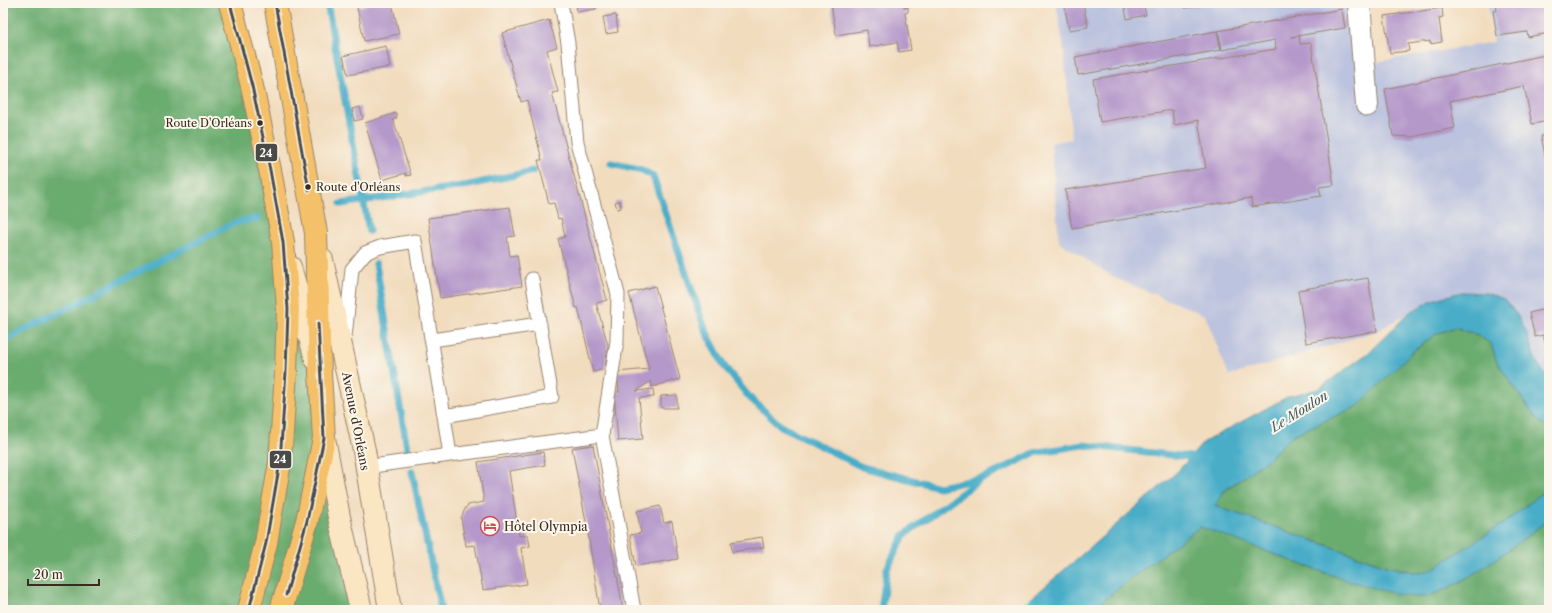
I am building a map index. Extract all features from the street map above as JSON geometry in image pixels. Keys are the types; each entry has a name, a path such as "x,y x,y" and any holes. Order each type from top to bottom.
{"main road":[{"path":"230,3 252,86 270,170 283,242 320,373"},
{"path":"275,3 316,233 320,373 324,438 361,610"},
{"name":"Avenue d'Orléans","path":"316,233 364,450 390,610"},
{"path":"249,610 266,543 280,462 286,372 288,308 283,242"},
{"path":"281,610 307,521 324,438"}],"street":[{"path":"1359,3 1367,105"}],"lane":[{"path":"561,3 568,43 577,142 618,294 617,342 602,435 634,610"},
{"path":"343,355 352,270 365,253 380,247 415,241 450,455"},
{"path":"444,416 552,397 532,279"},
{"path":"432,340 539,324"},
{"path":"366,467 602,435"}],"shaded area":[{"path":"1056,3 1359,3 1365,64 1494,42 1488,3 1549,3 1549,381 1535,359 1526,331 1517,315 1486,293 1462,292 1432,300 1377,331 1229,376 1205,315 1115,278 1059,242 1051,143 1072,139 1063,42"}],"green space":[{"path":"3,3 230,3 364,610 3,610"},
{"path":"1455,327 1478,335 1491,344 1497,362 1535,417 1549,430 1549,487 1507,521 1431,570 1419,573 1386,566 1215,506 1224,491 1267,460 1293,435 1358,406 1412,352 1436,334"},
{"path":"1549,519 1549,610 1092,610 1200,526 1331,575 1390,592 1447,589 1471,575 1526,537"}],"water":[{"name":"Le Moulon","path":"1462,292 1486,293 1504,299 1517,315 1526,331 1535,359 1549,381 1549,430 1535,417 1497,362 1491,344 1478,335 1455,327 1436,334 1412,352 1358,406 1293,435 1267,460 1224,491 1215,506 1386,566 1418,573 1431,570 1507,521 1549,487 1549,519 1523,540 1486,566 1449,588 1433,594 1413,597 1340,578 1200,527 1130,579 1092,610 1020,610 1026,603 1178,471 1204,442 1289,396 1318,389 1368,353 1409,313 1432,300"}],"building":[{"path":"373,3 392,3 399,34 364,41 357,7"},
{"path":"576,3 595,3 596,9 577,12"},
{"path":"831,3 903,3 904,8 908,7 908,12 905,13 911,50 899,52 897,42 869,47 867,30 836,35"},
{"path":"1064,3 1083,3 1088,27 1069,30"},
{"path":"1124,3 1143,3 1146,15 1127,19"},
{"path":"1184,3 1203,3 1204,4 1185,8"},
{"path":"1389,3 1405,3 1405,4 1389,6"},
{"path":"1496,3 1523,3 1524,7 1524,4 1530,3 1549,3 1549,33 1528,37 1527,32 1497,36 1493,11 1497,10"},
{"path":"1442,8 1443,17 1439,18 1442,42 1430,44 1430,41 1408,44 1409,51 1390,53 1384,16"},
{"path":"1342,9 1345,28 1291,37 1299,36 1300,44 1311,43 1334,185 1319,187 1321,196 1252,207 1251,198 1072,228 1065,190 1206,168 1198,120 1174,125 1172,110 1100,122 1093,79 1276,49 1275,40 1222,50 1218,31"},
{"path":"616,15 618,32 606,34 603,17"},
{"path":"549,20 557,47 547,50 558,92 552,93 607,300 596,303 608,345 605,369 593,372 578,307 576,308 558,239 565,237 561,218 558,219 554,203 549,204 538,160 542,160 527,100 521,102 502,33"},
{"path":"1217,31 1221,50 1078,75 1075,57"},
{"path":"386,46 390,67 348,75 343,56"},
{"path":"1545,55 1546,57 1549,56 1549,121 1532,124 1524,86 1450,101 1455,128 1412,137 1393,136 1385,89"},
{"path":"360,107 363,119 354,121 352,109"},
{"path":"396,113 397,118 393,119 411,175 406,176 406,173 382,180 365,123"},
{"path":"1549,135 1549,170 1548,170 1541,136"},
{"path":"620,201 621,208 617,209 615,202"},
{"path":"510,207 515,236 507,237 510,256 517,255 522,286 440,298 428,218"},
{"path":"1368,278 1377,331 1306,343 1298,290"},
{"path":"655,286 680,379 652,387 651,381 636,391 653,389 654,397 639,398 643,439 618,441 614,392 619,392 617,372 649,369 629,293"},
{"path":"1549,308 1548,352 1543,335 1535,337 1529,313"},
{"path":"677,395 677,408 661,408 661,396"},
{"path":"593,445 623,610 600,610 587,527 572,448"},
{"name":"Hôtel Olympia","path":"543,452 545,465 509,471 519,536 528,535 530,546 521,548 527,584 483,590 475,545 466,546 461,518 468,505 484,502 478,462"},
{"path":"660,506 664,523 672,521 678,559 636,566 630,535 641,533 637,511"},
{"path":"762,537 764,547 732,552 731,542"}],"waterway":[{"path":"327,3 369,231"},
{"path":"611,163 642,170 653,176 705,329 724,366 750,398 781,426 862,467 939,487 983,478 1034,453 1083,445 1199,458"},
{"path":"341,204 469,185 533,171"},
{"path":"3,341 234,223 258,218"},
{"path":"376,264 408,454"},
{"path":"412,472 441,610"},
{"path":"881,610 887,569 904,535 981,479"}],"transit line":[{"name":"24","path":"230,3 252,86 270,170 283,242 288,309 286,372 280,462 266,543 249,610"},
{"name":"24","path":"275,3 309,190"},
{"name":"24","path":"286,595 307,521 324,438 318,323"}],"place":[{"name":"Route D'Orléans","path":"260,123"},
{"name":"Route d'Orléans","path":"308,187"},
{"name":"Hôtel Olympia","path":"490,526"}]}
